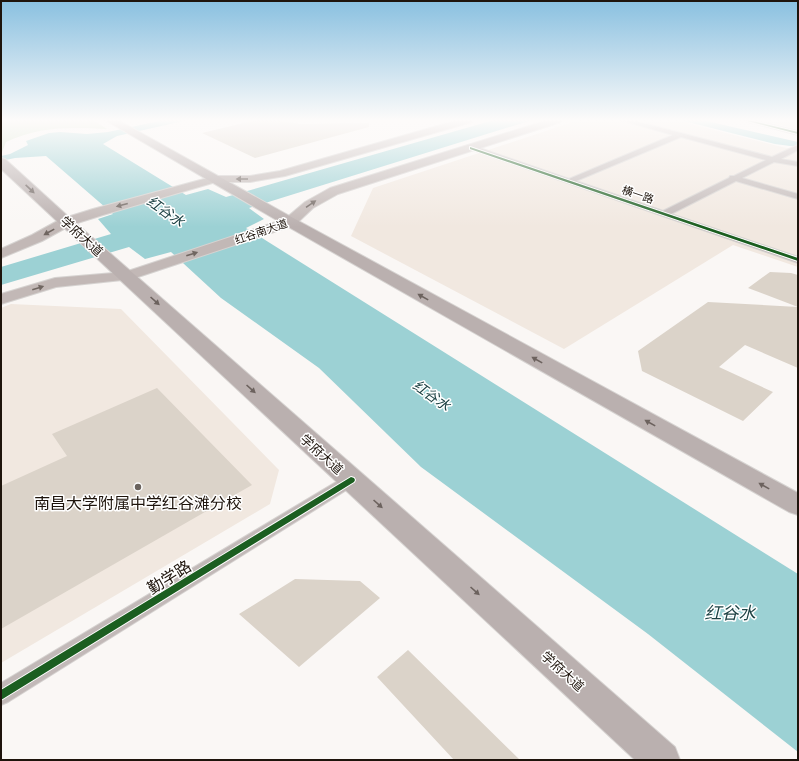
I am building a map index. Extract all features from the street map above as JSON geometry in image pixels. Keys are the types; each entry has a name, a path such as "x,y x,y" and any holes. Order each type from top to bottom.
{"main road":[{"path":"172,156 798,505"},
{"path":"1,254 66,222 98,212 215,180 250,180 281,174 345,156"},
{"name":"红谷南大道","path":"1,299 55,283 127,276 290,222 309,205 334,191 447,156"},
{"name":"学府大道","path":"1,162 104,257 127,276 662,760"}],"street":[{"name":"横一路","path":"494,156 798,260"},
{"path":"570,181 631,156"},
{"path":"758,156 798,164"},
{"path":"664,214 779,156"},
{"path":"733,178 798,197"},
{"name":"勤学路","path":"1,695 351,480"}],"shaded area":[{"path":"471,156 798,156 798,267 733,245 564,349 351,236 373,188"},
{"name":"南昌大学附属中学红谷滩分校","path":"11,304 121,309 279,470 270,504 1,663 1,308"}],"water":[{"name":"红谷水","path":"1,156 122,156 186,195 208,189 226,197 370,156 418,156 249,208 264,219 246,228 798,574 798,752 648,634 421,467 319,368 221,298 171,252 145,259 129,247 1,285 1,267 111,234 98,219 113,214 46,156 15,158 1,161"}],"building":[{"path":"250,156 264,156 255,158"},
{"path":"770,272 791,273 798,275 798,307 748,288"},
{"path":"708,302 798,307 798,368 745,345 719,367 773,392 743,421 642,371 638,351"},
{"path":"157,388 252,485 1,629 1,486 67,456 52,434"},
{"path":"295,579 360,581 380,598 299,667 239,614"},
{"path":"408,650 520,760 454,760 377,677"}],"cycle path":[{"path":"493,156 798,260"},
{"path":"1,695 351,480"}],"place":[{"name":"南昌大学附属中学红谷滩分校","path":"138,487"}]}
